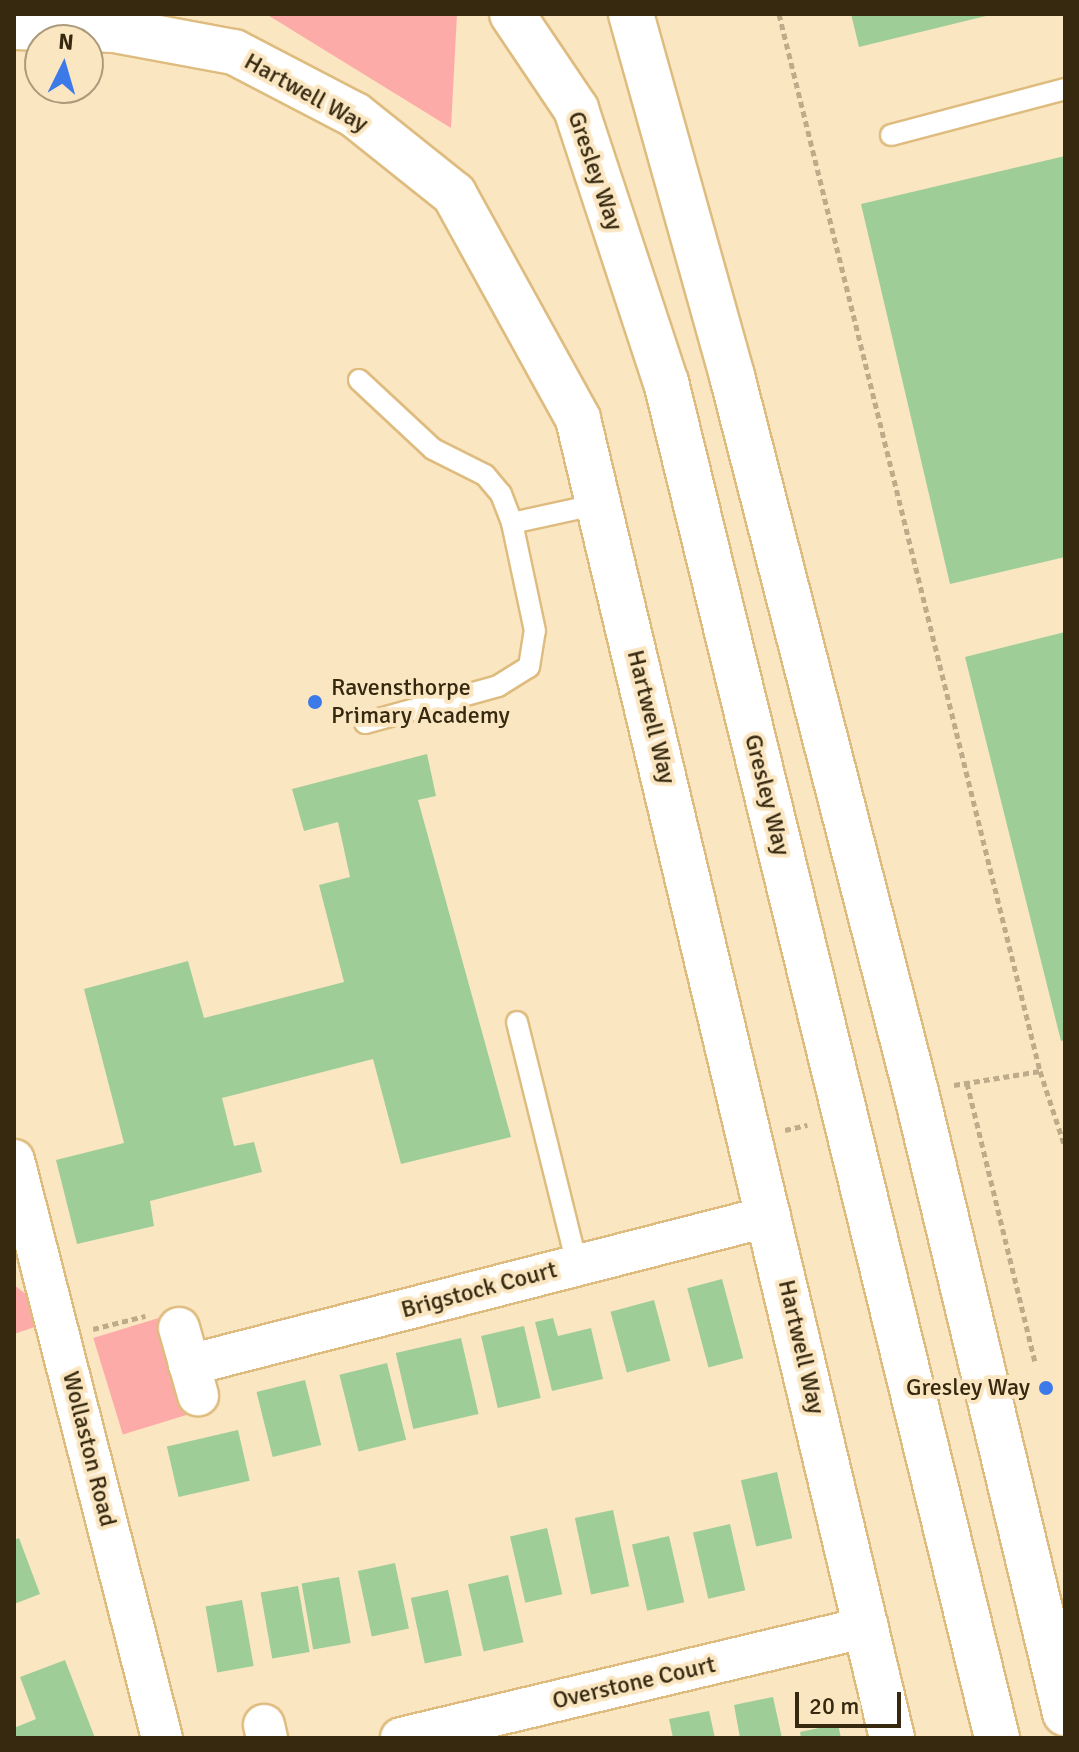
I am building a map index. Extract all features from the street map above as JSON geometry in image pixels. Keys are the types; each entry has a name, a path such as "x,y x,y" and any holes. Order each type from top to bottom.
{"street":[{"name":"Gresley Way","path":"512,14 576,109 666,382 997,1738"},
{"path":"631,14 732,376 916,1092 1065,1713"},
{"name":"Hartwell Way","path":"14,27 115,30 234,52 355,115 454,194 578,419 892,1738"},
{"name":"Wollaston Road","path":"14,1160 26,1252 61,1338 162,1738"},
{"name":"Brigstock Court","path":"189,1363 770,1216"},
{"name":"Overstone Court","path":"401,1738 868,1627"}],"lane":[{"path":"891,135 1065,89"},
{"path":"359,380 433,449 485,475 512,523 535,631 529,667 498,686 365,723"},
{"path":"512,523 599,504"},
{"path":"517,1022 577,1264"}],"path":[{"path":"779,14 1040,1071 1065,1147"},
{"path":"1035,1363 967,1083 1040,1071"},
{"path":"61,1338 167,1310 189,1363"}],"shaded area":[{"path":"266,14 457,14 451,128"},
{"path":"14,1285 39,1304 44,1324 14,1334"},
{"path":"165,1316 195,1413 123,1435 93,1338"}],"building":[{"path":"851,14 990,14 990,15 859,47"},
{"path":"1065,156 1065,557 950,584 861,204"},
{"path":"1065,632 1065,1040 1061,1041 965,657"},
{"path":"427,754 436,796 418,800 511,1137 401,1164 373,1059 222,1098 234,1146 254,1142 262,1172 150,1201 154,1226 77,1244 56,1160 124,1143 84,989 188,961 204,1018 344,982 319,885 350,877 338,822 304,831 292,789"},
{"path":"722,1279 743,1358 708,1368 687,1288"},
{"path":"654,1300 670,1361 627,1373 611,1312"},
{"path":"553,1318 558,1336 591,1328 603,1379 552,1391 535,1322"},
{"path":"524,1326 541,1398 498,1408 481,1336"},
{"path":"461,1338 479,1414 413,1429 396,1353"},
{"path":"387,1363 406,1440 359,1452 339,1375"},
{"path":"305,1380 321,1445 273,1457 256,1392"},
{"path":"238,1430 250,1481 179,1497 167,1446"},
{"path":"777,1472 792,1538 756,1547 741,1480"},
{"path":"613,1510 629,1586 591,1594 575,1518"},
{"path":"730,1524 745,1590 708,1599 693,1533"},
{"path":"547,1528 562,1594 525,1603 510,1537"},
{"path":"669,1536 684,1602 647,1611 632,1545"},
{"path":"19,1538 40,1594 14,1604 14,1540"},
{"path":"395,1563 409,1629 372,1636 358,1571"},
{"path":"508,1575 524,1642 484,1651 468,1584"},
{"path":"339,1577 351,1643 313,1650 302,1584"},
{"path":"298,1586 310,1652 272,1659 261,1593"},
{"path":"448,1590 462,1656 425,1663 411,1598"},
{"path":"242,1600 254,1666 217,1672 206,1606"},
{"path":"65,1660 95,1738 14,1738 14,1728 36,1719 20,1677"},
{"path":"773,1697 782,1738 740,1738 734,1705"},
{"path":"709,1711 715,1738 673,1738 669,1719"},
{"path":"838,1724 841,1738 801,1738 800,1732"}],"place":[{"name":"Ravensthorpe Primary Academy","path":"315,702"},
{"name":"Gresley Way","path":"1046,1388"}]}
